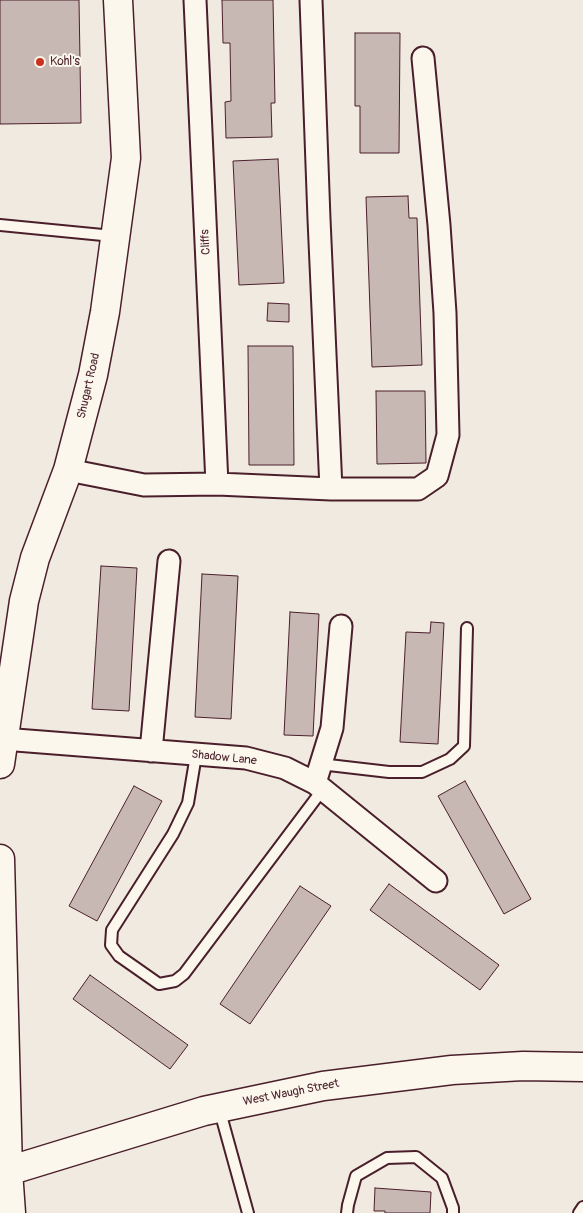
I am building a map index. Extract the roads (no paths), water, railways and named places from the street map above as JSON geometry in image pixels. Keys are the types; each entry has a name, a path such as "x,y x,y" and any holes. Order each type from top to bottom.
{"street":[{"name":"Shugart Road","path":"2,752 24,601 34,558 68,470 93,375 117,237 126,158 118,0"},
{"name":"Cliffs","path":"195,0 217,484"},
{"path":"310,0 331,489"},
{"path":"68,470 144,485 217,484 331,489 418,489 437,476 448,435 444,303 423,58"},
{"path":"151,751 168,561"},
{"path":"319,779 332,728 341,626"},
{"name":"Shadow Lane","path":"2,752 151,751 246,758 285,768 319,779 436,881"},
{"path":"0,859 8,1171 11,1213"},
{"name":"West Waugh Street","path":"8,1171 218,1108 323,1086 452,1070 523,1066 583,1067"}],"lane":[{"path":"0,225 117,237"},
{"path":"196,755 188,803 172,834 112,930 111,946 119,956 160,984 175,980 184,974 319,779 389,772 422,772 450,759 464,746 467,628"},
{"path":"218,1108 248,1213"},
{"path":"347,1213 356,1176 387,1158 416,1157 442,1178 453,1213"},
{"path":"579,1213 583,1207"}],"place":[{"name":"Kohl's","path":"40,62"}]}
